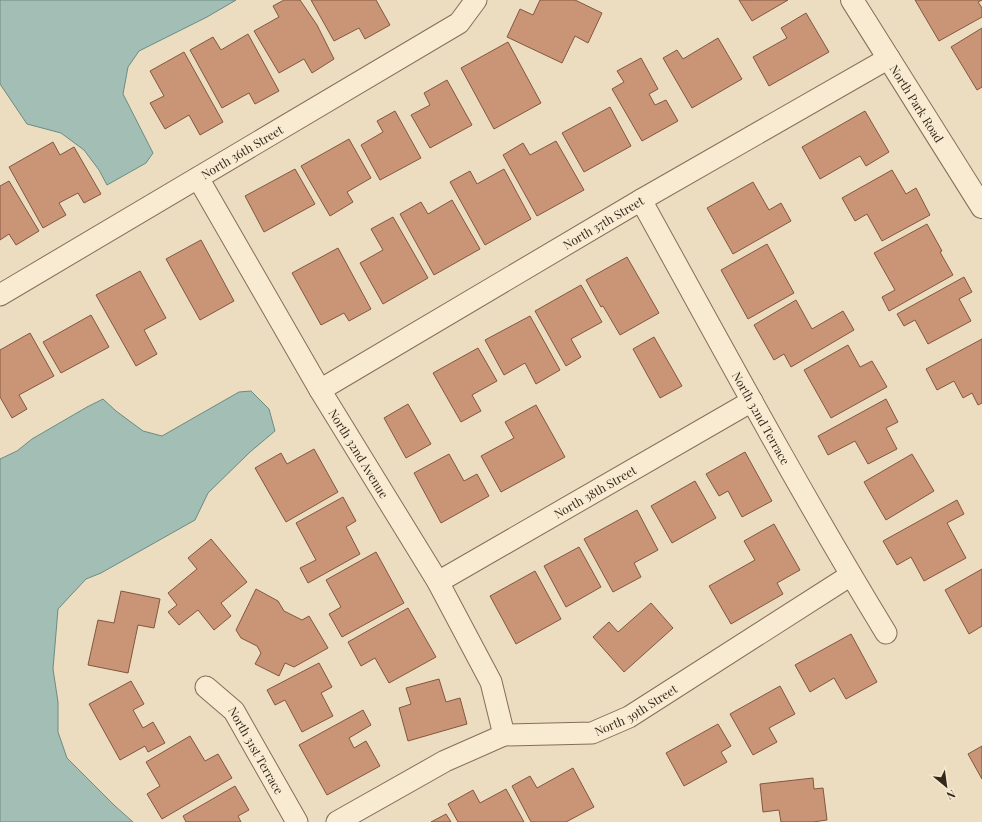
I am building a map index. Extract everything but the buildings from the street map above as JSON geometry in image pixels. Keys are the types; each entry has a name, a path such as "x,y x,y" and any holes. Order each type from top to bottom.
{"street":[{"name":"North 36th Street","path":"0,295 459,23 476,0"},
{"name":"North Park Road","path":"852,0 982,207"},
{"name":"North 37th Street","path":"320,390 641,200 889,58"},
{"name":"North 32nd Avenue","path":"198,178 320,390 438,582 491,682 504,735"},
{"name":"North 32nd Terrace","path":"641,200 752,401 851,575 886,633"},
{"name":"North 38th Street","path":"438,582 752,401"},
{"name":"North 39th Street","path":"337,822 445,761 504,735 592,733 629,717 851,575"},
{"name":"North 31st Terrace","path":"206,687 234,711 297,822"}],"water":[{"path":"0,0 236,0 207,17 139,51 128,67 123,94 153,153 146,163 107,185 99,170 84,150 61,133 27,124 0,84"},
{"path":"251,391 269,409 275,431 250,452 208,493 195,520 101,573 86,579 58,609 53,669 58,702 58,732 67,758 133,822 0,822 0,459 17,451 32,439 103,399 116,411 143,431 162,436 239,392"}]}
